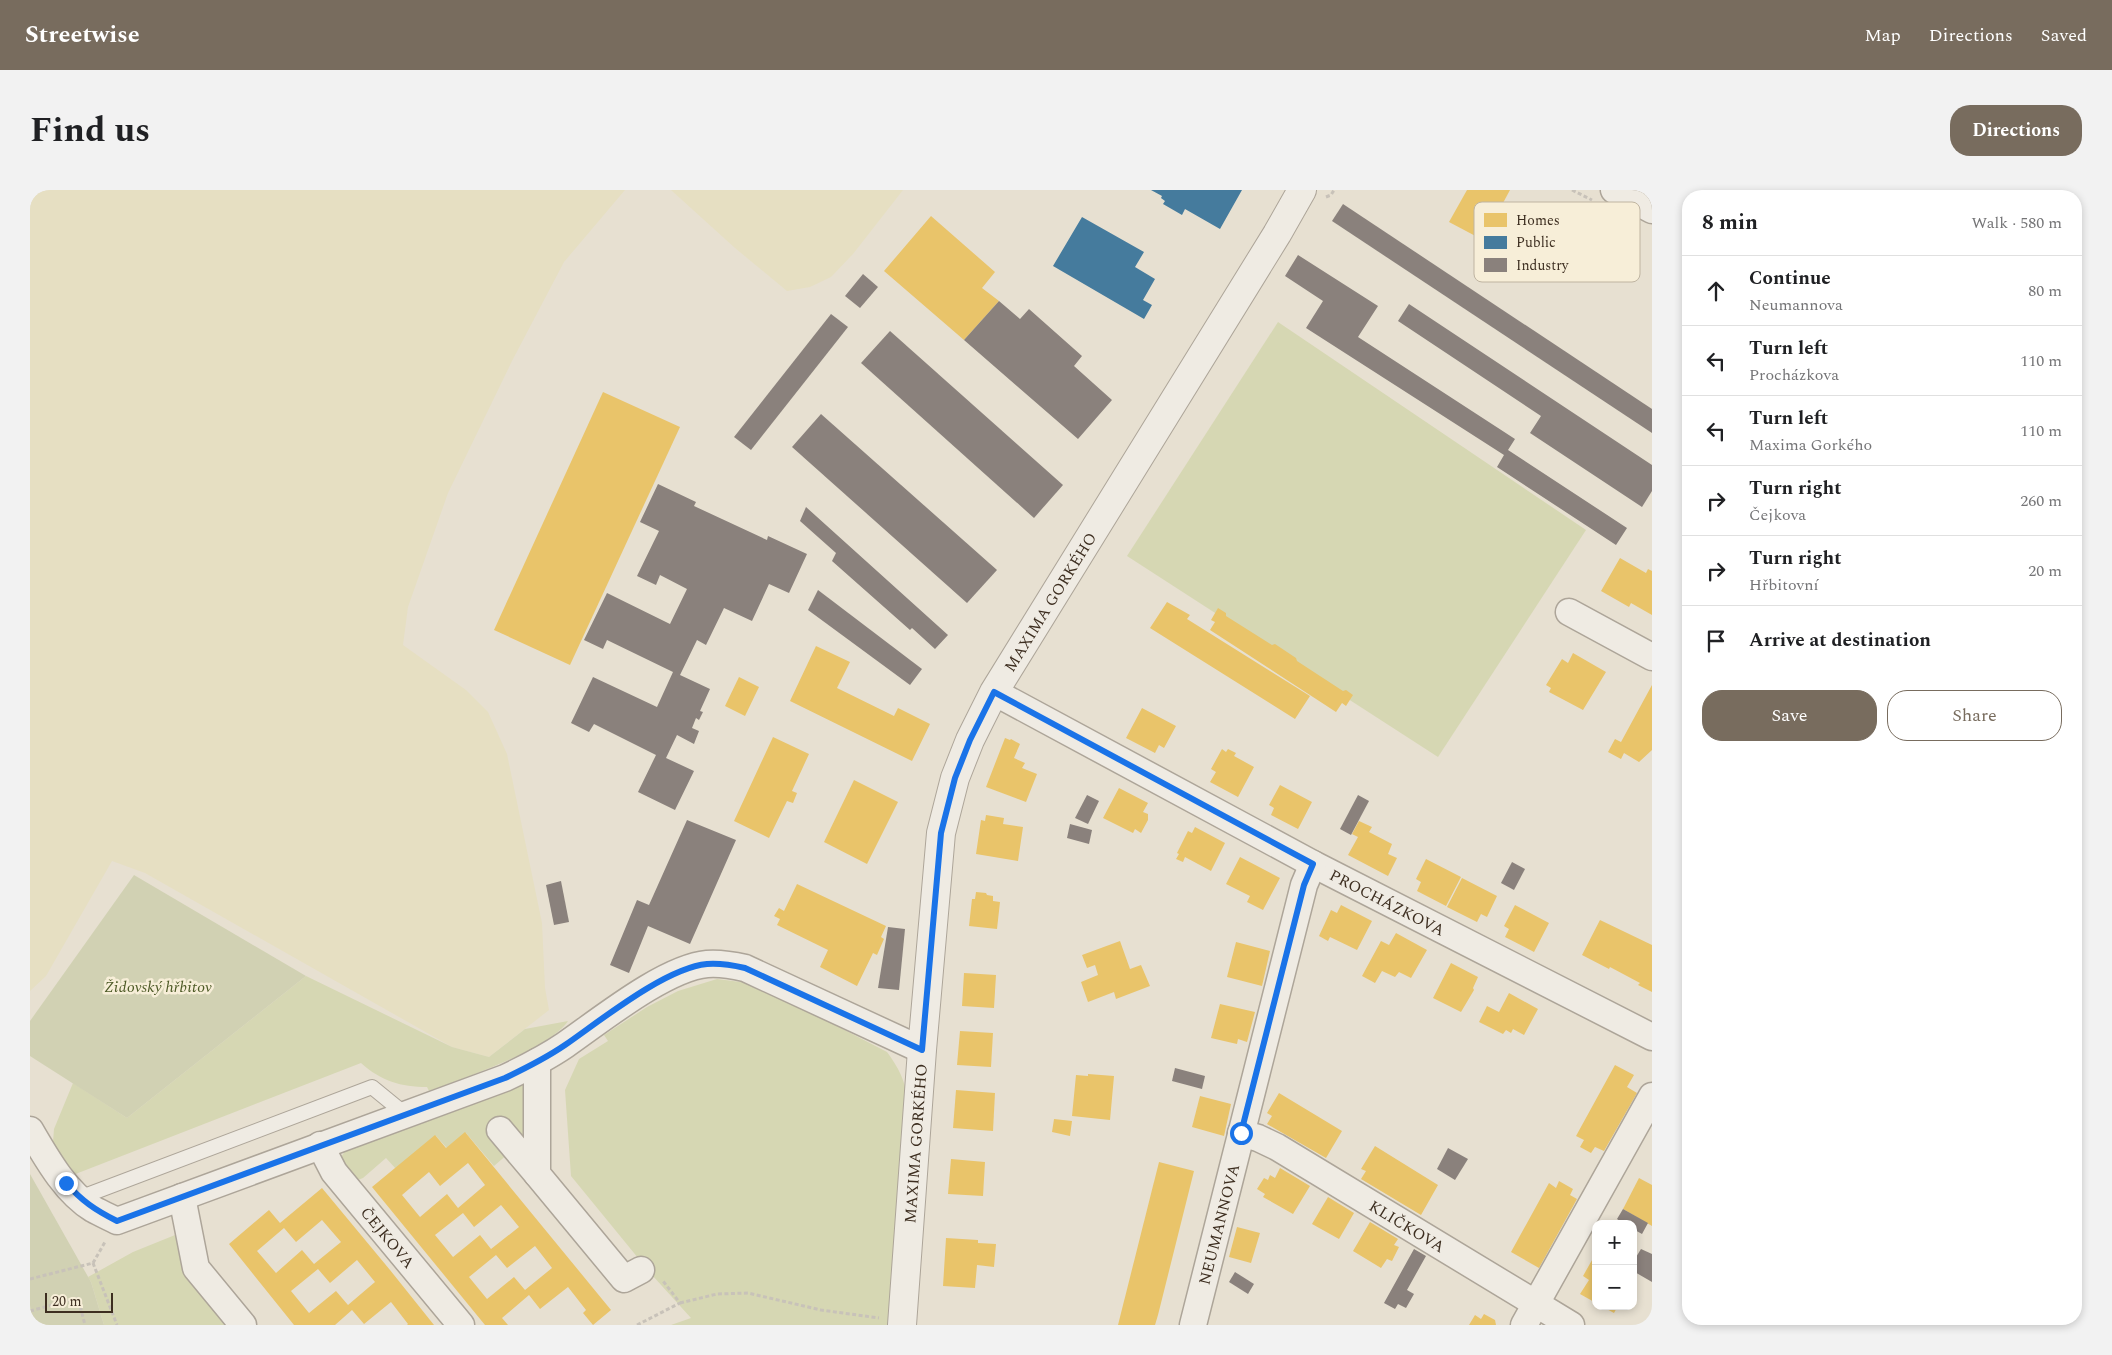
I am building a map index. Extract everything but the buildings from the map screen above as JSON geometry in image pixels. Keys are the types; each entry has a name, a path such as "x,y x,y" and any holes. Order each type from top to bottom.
{"street":[{"name":"MAXIMA GORKÉHO","path":"902,1323 922,1050 941,833 955,778 970,740 994,692 1277,234 1302,190"},
{"path":"1614,190 1637,202"},
{"path":"1640,204 1652,210"},
{"path":"1569,612 1652,657"},
{"name":"PROCHÁZKOVA","path":"994,692 1313,864 1652,1037"},
{"name":"NEUMANNOVA","path":"1192,1325 1304,885 1313,864"},
{"path":"30,1130 66,1183 79,1198 92,1208 117,1221 505,1078 537,1062 657,983 685,970 705,964 723,963 745,968 922,1050"},
{"path":"537,1062 537,1174"},
{"path":"1530,1315 1652,1096"},
{"path":"500,1130 624,1279 641,1270"},
{"name":"KLIČKOVA","path":"1241,1133 1258,1138 1277,1148 1530,1315 1571,1325"},
{"name":"ČEJKOVA","path":"320,1145 334,1172 461,1325"},
{"path":"182,1197 196,1268 243,1325"}],"lane":[{"path":"79,1198 372,1087 405,1114"}],"path":[{"path":"30,1279 93,1263 117,1221"},
{"path":"93,1263 116,1325"},
{"path":"641,1270 654,1264 666,1286 680,1303"},
{"path":"637,1325 680,1303 718,1294 748,1293 821,1310 902,1323"},
{"path":"30,1311 78,1298 85,1325"}],"shaded area":[{"path":"30,190 625,190 564,262 512,361 448,493 408,607 403,645 466,690 488,712 507,754 542,923 545,988 549,1010 489,1057 452,1047 145,873 112,861 46,976 30,991"},
{"path":"671,190 903,190 853,254 831,277 810,287 787,291 735,248"}],"green space":[{"path":"1278,322 1586,530 1438,757 1127,556"},
{"name":"Židovský hřbitov","path":"134,875 306,976 127,1118 30,1056 30,1021"},
{"path":"306,976 452,1047 489,1057 525,1029 568,1021 558,1032 525,1052 483,1071 429,1091 427,1087 409,1086 384,1079 361,1063 73,1175 53,1142 54,1129 73,1083 127,1118"},
{"path":"717,979 756,984 887,1052 901,1074 907,1100 888,1325 671,1325 691,1318 652,1275 571,1176 565,1090 579,1059 608,1041 604,1035 647,1007 678,991"},
{"path":"517,1081 527,1084 532,1141 509,1153 494,1166 466,1133 447,1148 436,1136 396,1169 386,1158 363,1178 350,1183 341,1157 345,1151"},
{"path":"30,1174 91,1282 104,1325 30,1325"},
{"path":"180,1233 233,1325 104,1325 88,1277 133,1252"}],"route":[{"path":"66,1183 79,1198 92,1208 117,1221 505,1078 565,1045 657,983 685,970 705,964 723,963 745,968 922,1050 941,833 955,778 970,740 994,692 1313,864 1304,885 1241,1133"}]}
